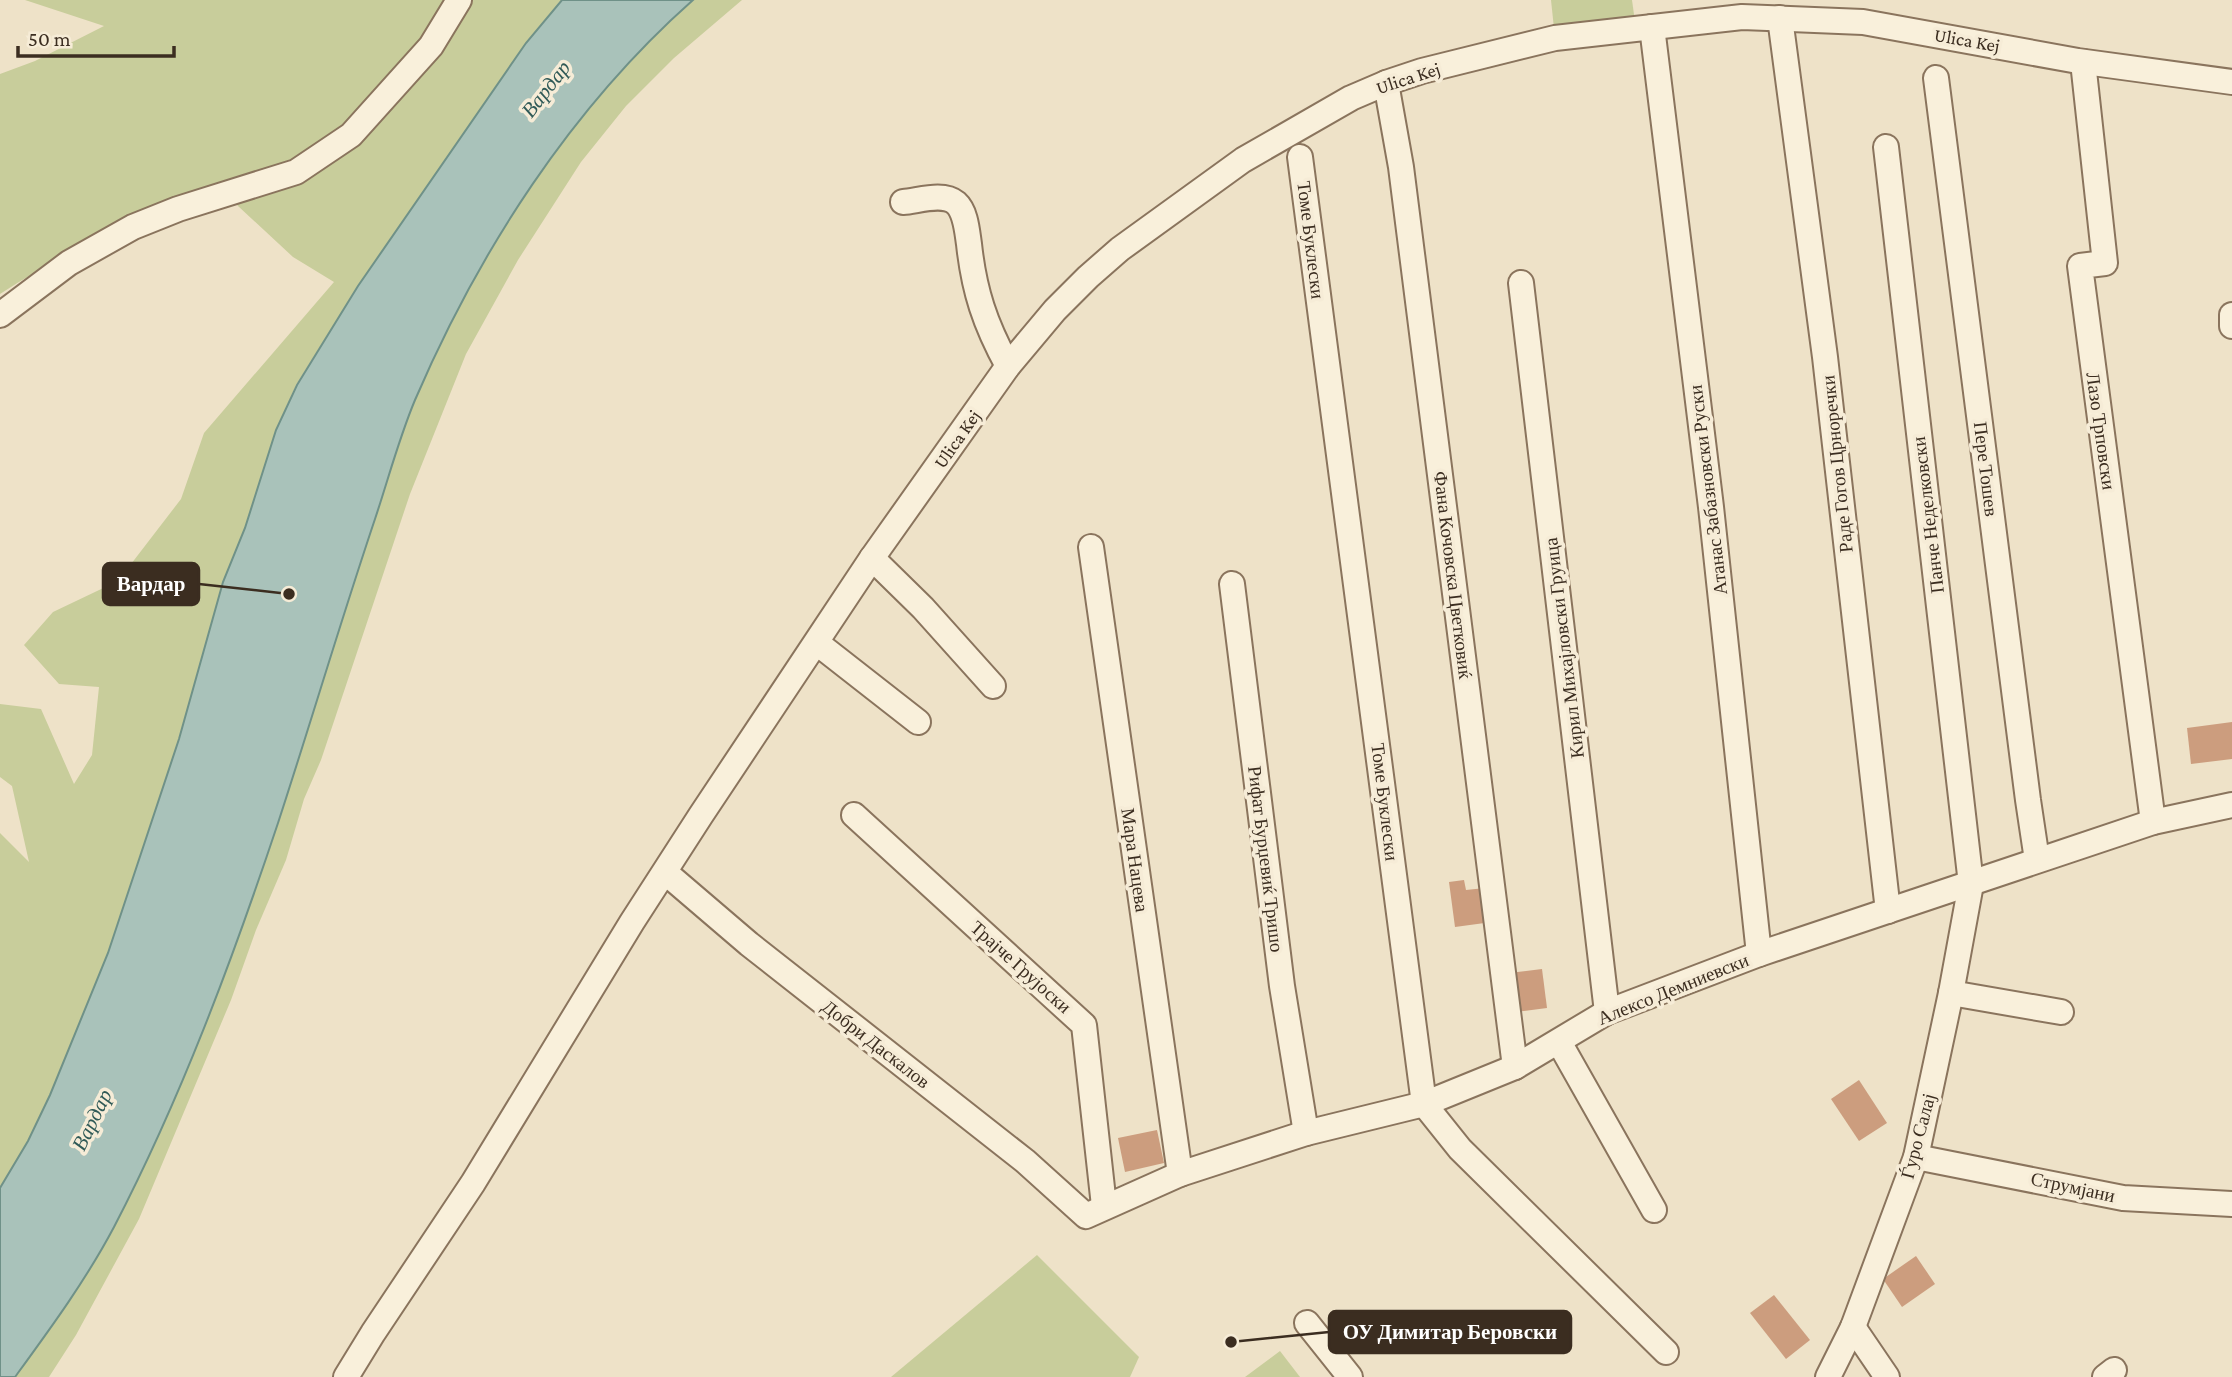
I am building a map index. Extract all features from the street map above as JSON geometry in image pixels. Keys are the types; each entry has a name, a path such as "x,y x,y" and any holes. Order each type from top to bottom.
{"street":[{"path":"0,315 69,263 133,227 178,209 296,172 351,135 431,46 459,0"},
{"name":"Ulica Kej","path":"346,1377 473,1183 632,922 722,783 872,558 1008,366 1055,310 1120,249 1242,160 1339,104 1386,83 1500,50 1555,38 1742,17 1863,22 2083,62 2232,82"},
{"name":"Раде Гогов Црноречки","path":"1780,18 1825,358 1888,911"},
{"name":"Атанас Забазновски Руски","path":"1652,27 1709,493 1759,954"},
{"name":"Лазо Трповски","path":"2083,62 2105,262 2080,266 2153,822"},
{"name":"Пере Тошев","path":"1936,78 2037,860"},
{"name":"Фана Кочовска Цветковиќ","path":"1386,83 1401,167 1515,1067"},
{"name":"Панче Неделковски","path":"1886,146 1971,884"},
{"name":"Томе Буклески","path":"1300,157 1424,1104"},
{"path":"903,202 937,198 958,205 964,218 980,308 1008,366"},
{"name":"Кирил Михајловски Груица","path":"1521,283 1607,1012"},
{"path":"2232,315 2232,326"},
{"name":"Мара Нацева","path":"1091,547 1180,1174"},
{"path":"872,558 923,608 993,686"},
{"name":"Рифат Бурџевиќ Тришо","path":"1232,584 1282,986 1306,1133"},
{"path":"817,643 918,722"},
{"name":"Алексо Демниевски","path":"1095,1211 1180,1174 1306,1133 1424,1104 1515,1067 1607,1012 1759,954 2153,822 2232,805"},
{"name":"Трајче Грујоски","path":"854,815 1084,1025 1095,1211"},
{"name":"Добри Даскалов","path":"666,873 749,944 1025,1161 1095,1211"},
{"name":"Ѓуро Салај","path":"1828,1377 1853,1327 1916,1157 1971,884"},
{"path":"1951,993 2061,1012"},
{"path":"1559,1042 1654,1210"},
{"path":"1424,1104 1460,1149 1666,1352"},
{"name":"Струмјани","path":"1916,1157 2123,1198 2232,1204"},
{"path":"1307,1323 1350,1377"},
{"path":"1853,1327 1887,1377"}],"green space":[{"path":"25,0 562,0 526,43 358,286 296,385 276,430 245,528 223,582 179,739 108,953 50,1095 28,1141 0,1188 0,833 29,862 12,786 0,777 0,704 41,709 74,784 92,755 99,687 59,684 24,645 53,612 118,581 181,499 204,433 334,282 293,257 238,206 222,186 81,248 0,294 0,74 35,61 104,26"},
{"path":"693,0 742,0 674,58 626,106 581,162 518,260 466,354 410,494 321,760 304,799 286,860 256,930 231,1000 139,1219 76,1335 49,1377 15,1377 67,1304 114,1227 161,1129 204,1028 260,875 404,429 440,344 499,236 568,135 607,87"},
{"path":"1551,0 1632,0 1636,29 1555,38"},
{"path":"1037,1255 1139,1357 1130,1377 891,1377"},
{"path":"1280,1351 1300,1377 1245,1377"}],"water":[{"path":"562,0 693,0 607,87 568,135 499,236 440,344 404,429 260,875 224,977 183,1079 138,1178 92,1266 15,1377 0,1377 0,1188 28,1141 50,1095 108,953 179,739 223,582 245,528 276,430 297,385 358,286 526,43"}],"building":[{"path":"2232,722 2232,759 2191,764 2187,728"},
{"path":"1464,880 1466,890 1485,888 1492,922 1455,927 1449,882"},
{"path":"1542,969 1547,1008 1515,1012 1509,973"},
{"path":"1859,1080 1887,1123 1859,1141 1831,1099"},
{"path":"1157,1130 1164,1163 1125,1172 1118,1138"},
{"path":"1916,1256 1935,1284 1902,1307 1883,1279"},
{"path":"1774,1295 1810,1340 1786,1359 1750,1313"}],"place":[{"name":"Вардар","path":"289,594"},
{"name":"ОУ Димитар Беровски","path":"1231,1342"}]}
